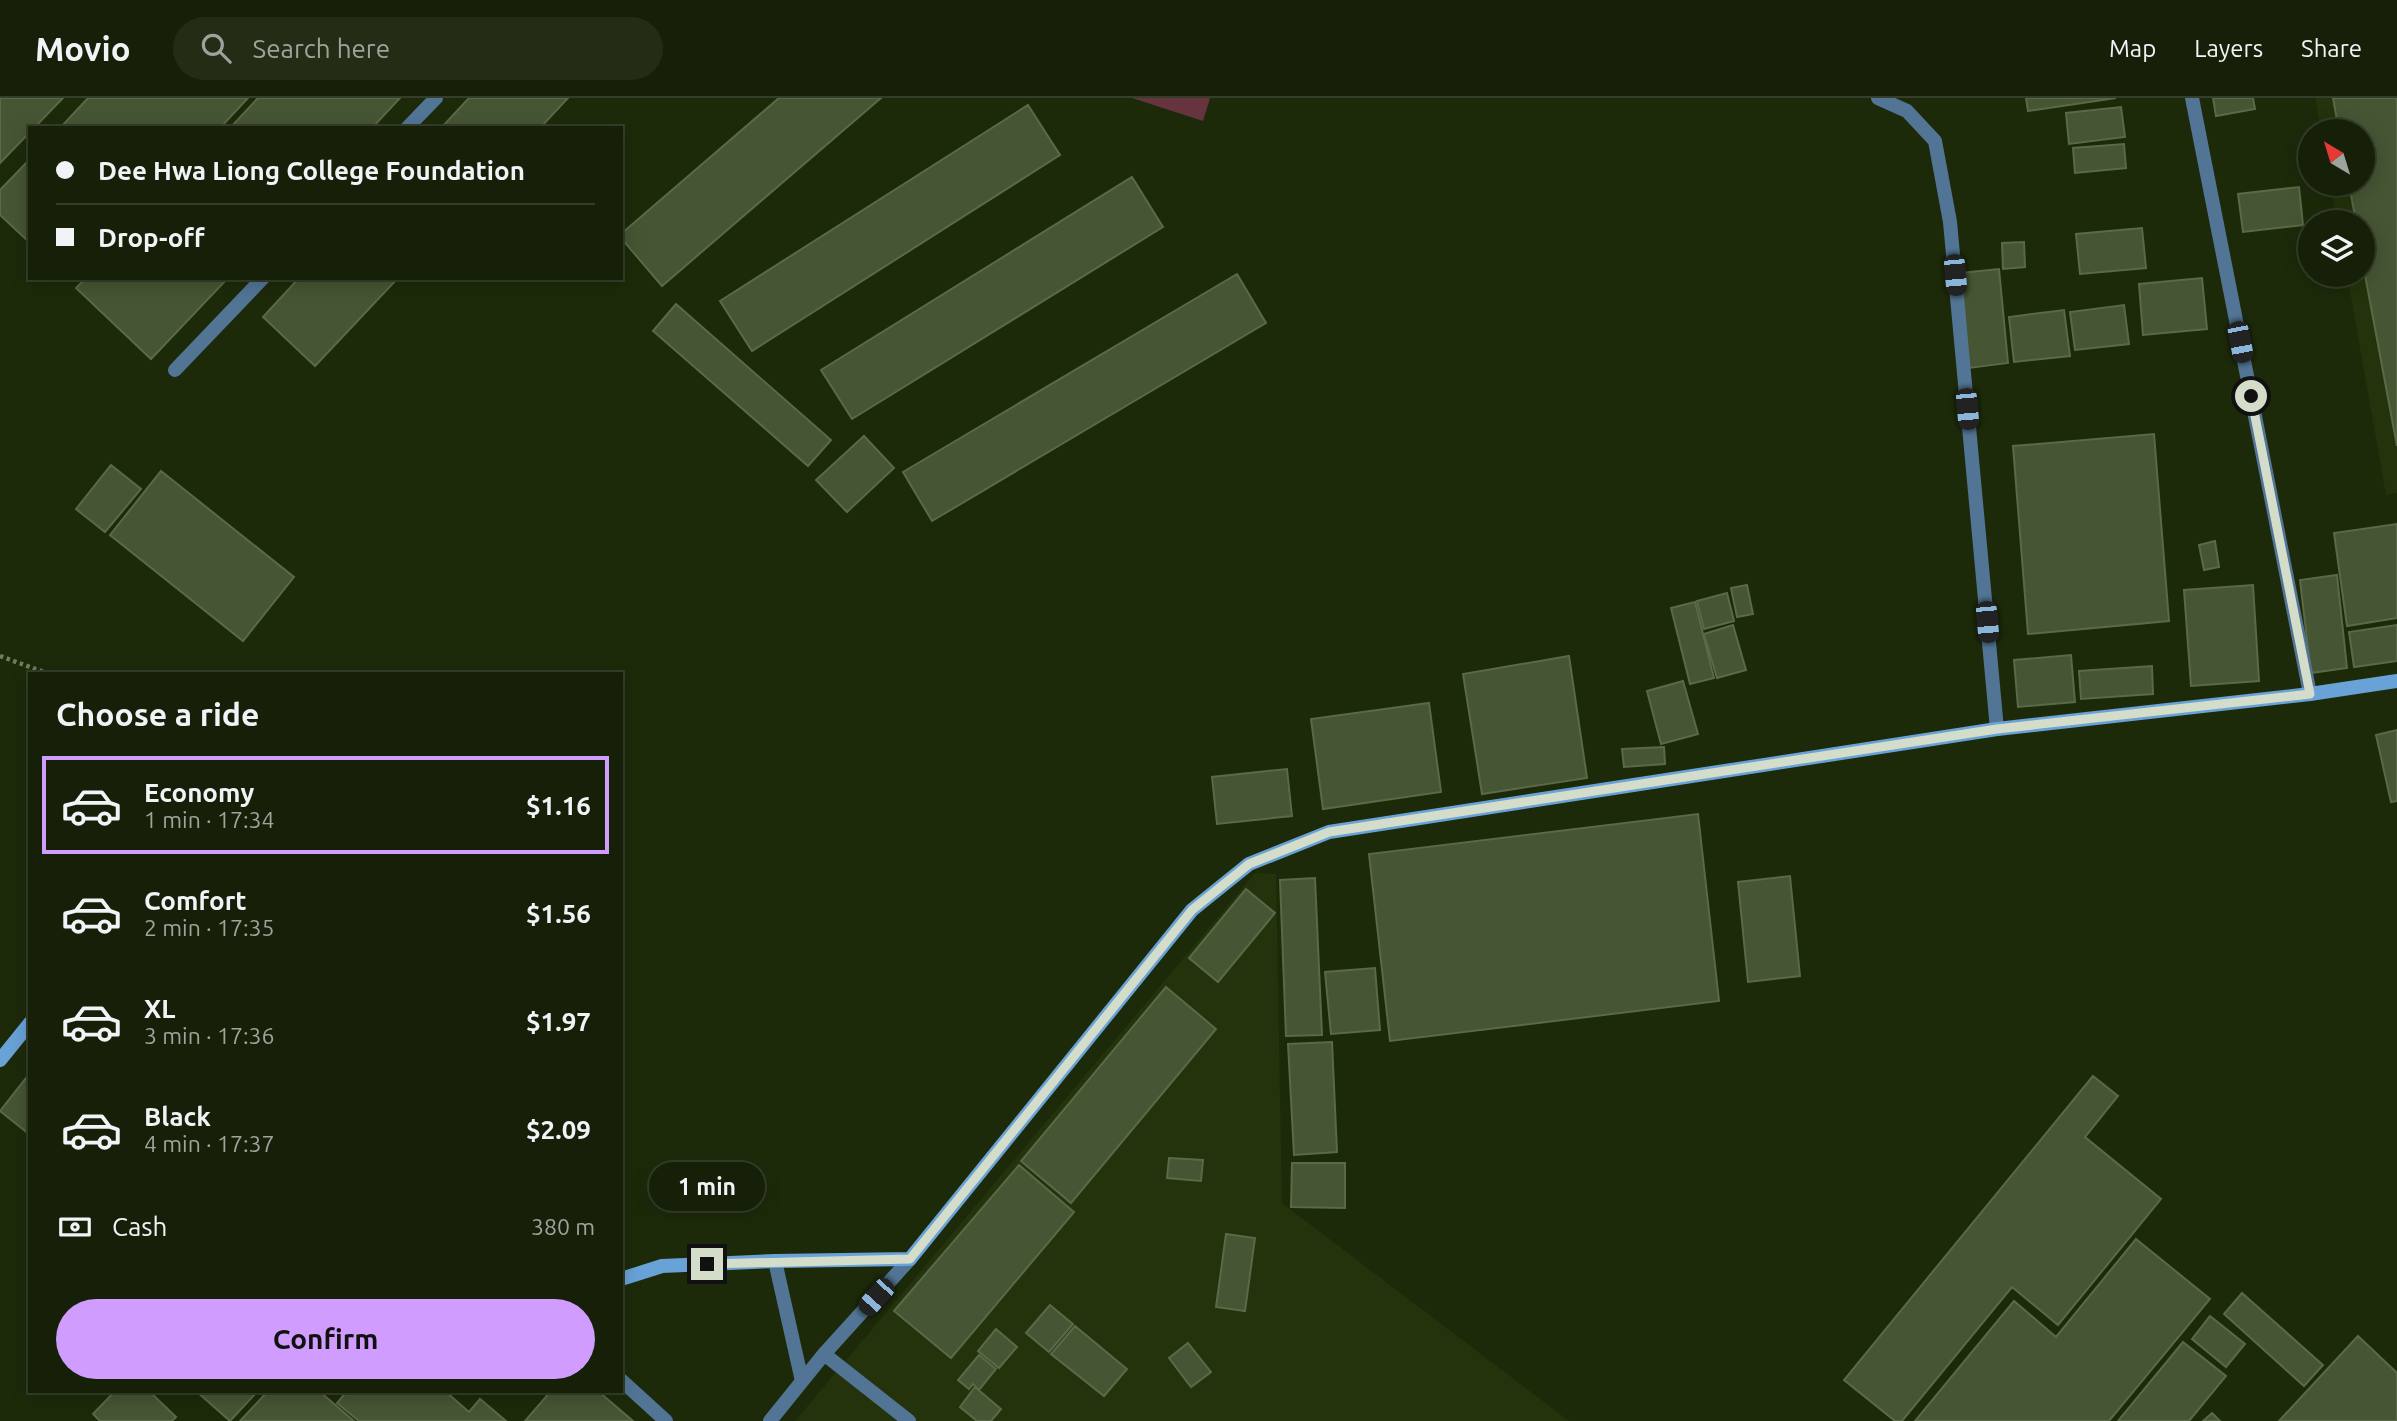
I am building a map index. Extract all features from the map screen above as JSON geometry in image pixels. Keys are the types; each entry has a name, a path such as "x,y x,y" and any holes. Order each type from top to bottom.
{"street":[{"path":"409,126 436,98"},
{"path":"1878,98 1907,111 1935,141 1950,222 1997,729"},
{"path":"2192,98 2310,694"},
{"path":"175,370 261,280"},
{"path":"770,1421 824,1354 910,1259 1192,910 1249,864 1329,832 1997,729 2310,694 2397,681"},
{"path":"0,1060 28,1025"},
{"path":"623,1278 662,1266 910,1259"},
{"path":"775,1261 802,1381"},
{"path":"824,1354 909,1421"},
{"path":"623,1382 666,1421"}],"path":[{"path":"0,656 44,672"}],"shaded area":[{"path":"1132,98 1210,98 1203,121"},
{"path":"2315,98 2397,98 2397,493 2386,495 2349,287 2375,287 2375,210 2335,210 2332,196 2375,196 2375,119 2319,119"},
{"path":"1255,873 1276,874 1282,1203 1569,1421 795,1421"}],"building":[{"path":"0,98 63,98 36,126 28,126 28,134 0,163"},
{"path":"88,98 248,98 222,126 62,126"},
{"path":"258,98 400,98 374,126 232,126"},
{"path":"469,98 568,98 542,126 443,126"},
{"path":"779,98 881,98 662,286 623,240 623,232"},
{"path":"2026,98 2116,98 2028,111"},
{"path":"2213,98 2253,98 2255,109 2216,116"},
{"path":"2333,98 2397,98 2397,446 2367,287 2375,287 2375,210 2354,210 2351,196 2375,196 2375,119 2337,119"},
{"path":"1028,105 1060,155 752,351 720,301"},
{"path":"2121,107 2125,137 2069,144 2066,113"},
{"path":"2124,144 2126,168 2075,173 2073,148"},
{"path":"28,161 28,241 0,215 0,190"},
{"path":"1132,177 1163,227 852,419 821,370"},
{"path":"2298,187 2301,210 2298,210 2298,226 2243,232 2238,194"},
{"path":"2142,228 2146,268 2080,274 2076,234"},
{"path":"2024,242 2025,267 2003,269 2002,243"},
{"path":"1999,269 2008,363 1969,368 1961,273"},
{"path":"1237,274 1266,323 932,521 903,472"},
{"path":"2202,278 2207,329 2143,335 2139,284"},
{"path":"84,280 226,280 151,359 76,288"},
{"path":"297,280 396,280 315,366 263,317"},
{"path":"676,304 831,440 808,466 653,331"},
{"path":"2124,305 2129,344 2075,350 2070,312"},
{"path":"2064,310 2070,356 2014,362 2009,317"},
{"path":"2154,434 2169,621 2028,634 2013,446"},
{"path":"864,436 894,468 847,512 816,480"},
{"path":"111,465 141,489 105,532 76,509"},
{"path":"161,471 294,577 243,641 110,535"},
{"path":"2397,524 2397,618 2347,626 2334,533"},
{"path":"2215,541 2219,567 2204,570 2199,545"},
{"path":"2337,575 2347,668 2311,673 2300,580"},
{"path":"1747,585 1753,614 1737,617 1731,588"},
{"path":"2253,585 2259,681 2191,686 2184,590"},
{"path":"1727,593 1734,621 1704,629 1697,601"},
{"path":"1695,602 1714,678 1690,684 1671,608"},
{"path":"1733,625 1746,670 1717,678 1704,634"},
{"path":"2397,625 2397,661 2354,667 2349,632"},
{"path":"2071,655 2075,702 2018,707 2014,660"},
{"path":"1569,656 1587,778 1482,794 1463,674"},
{"path":"2152,666 2153,694 2081,699 2079,671"},
{"path":"1683,681 1698,734 1661,744 1647,691"},
{"path":"1429,703 1441,792 1323,809 1311,719"},
{"path":"2397,730 2397,801 2391,802 2376,735"},
{"path":"1664,747 1665,764 1624,767 1622,749"},
{"path":"1287,769 1292,816 1217,824 1212,777"},
{"path":"1698,814 1719,1001 1390,1041 1369,854"},
{"path":"1790,876 1800,976 1748,982 1738,882"},
{"path":"1315,878 1322,1035 1286,1036 1280,880"},
{"path":"1246,889 1275,913 1218,982 1189,958"},
{"path":"1375,968 1380,1030 1331,1034 1325,972"},
{"path":"1166,987 1216,1029 1071,1203 1021,1161"},
{"path":"1332,1042 1337,1152 1294,1155 1288,1044"},
{"path":"28,1076 28,1133 0,1111"},
{"path":"2093,1076 2118,1096 2085,1137 2161,1199 2058,1325 2012,1287 1902,1421 1895,1421 1844,1380"},
{"path":"1169,1158 1203,1160 1201,1181 1167,1178"},
{"path":"1292,1163 1345,1163 1345,1208 1291,1207"},
{"path":"1019,1165 1074,1212 951,1358 894,1311"},
{"path":"1226,1234 1255,1238 1245,1311 1216,1307"},
{"path":"2136,1239 2210,1299 2109,1421 1915,1421 2014,1301 2056,1337"},
{"path":"2242,1293 2323,1365 2304,1386 2224,1314"},
{"path":"1050,1305 1073,1324 1049,1352 1026,1333"},
{"path":"2210,1316 2245,1344 2226,1367 2192,1339"},
{"path":"1075,1326 1127,1369 1104,1396 1051,1354"},
{"path":"996,1329 1017,1347 999,1368 978,1351"},
{"path":"2358,1336 2397,1373 2397,1421 2279,1421"},
{"path":"2183,1342 2226,1376 2189,1421 2118,1421"},
{"path":"1188,1343 1211,1372 1191,1387 1169,1358"},
{"path":"979,1355 996,1369 979,1390 973,1384 969,1389 958,1380"},
{"path":"975,1387 1001,1409 991,1421 977,1421 960,1407"},
{"path":"113,1393 151,1393 176,1417 172,1421 100,1421 93,1414"},
{"path":"198,1393 256,1393 230,1421"},
{"path":"266,1393 321,1393 354,1421 240,1421"},
{"path":"345,1393 447,1393 469,1412 480,1399 506,1421 359,1421 337,1403"},
{"path":"549,1393 600,1393 633,1421 525,1421"},
{"path":"2212,1413 2220,1421 2203,1421"}],"route":[{"path":"707,1264 910,1259 1192,910 1249,864 1329,832 1997,729 2310,694 2251,396"}]}
